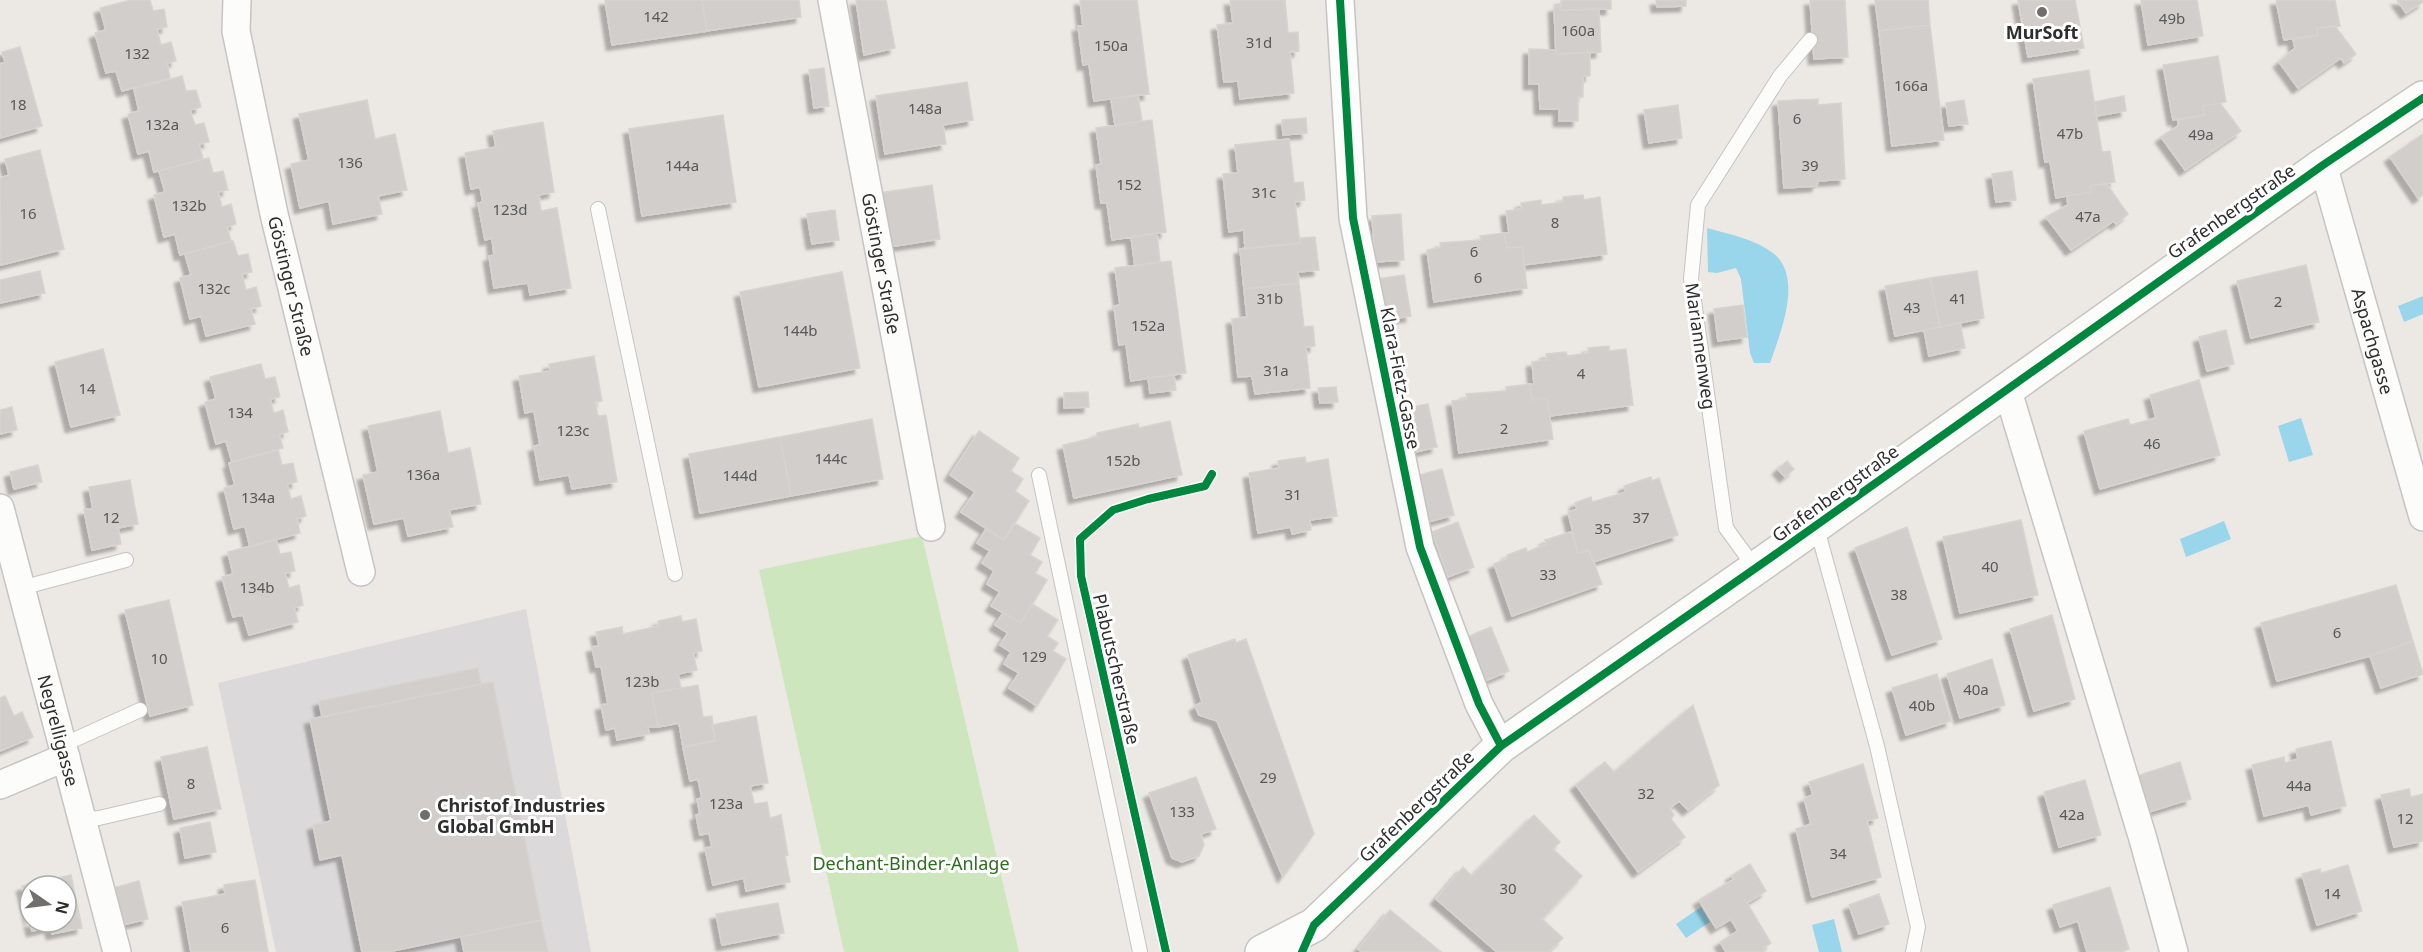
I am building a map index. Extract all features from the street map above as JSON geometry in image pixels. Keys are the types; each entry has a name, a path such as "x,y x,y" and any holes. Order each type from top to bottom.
{"street":[{"name":"Göstinger Straße","path":"237,0 236,31 274,214 361,572"},
{"name":"Göstinger Straße","path":"832,0 932,527"},
{"name":"Klara-Fietz-Gasse","path":"1340,0 1353,210 1420,547 1479,704 1501,746"},
{"name":"Grafenbergstraße","path":"1308,939 1501,746 2323,165 2423,98"},
{"name":"Aspachgasse","path":"2323,165 2414,457 2423,517"},
{"path":"2007,388 2143,839 2174,952"},
{"name":"Negrelligasse","path":"0,508 117,952"},
{"path":"0,785 64,749"},
{"path":"1262,952 1308,939"}],"lane":[{"name":"Mariannenweg","path":"1755,568 1726,528 1690,279 1698,205 1780,76 1810,40"},
{"path":"598,209 675,574"},
{"name":"Plabutscherstraße","path":"1039,475 1140,952"},
{"path":"1816,525 1877,746 1918,927 1913,952"},
{"path":"21,588 126,560"},
{"path":"64,749 76,739 140,710"},
{"path":"81,820 99,819 159,804"}],"shaded area":[{"name":"Christof Industries Global GmbH","path":"526,609 591,952 276,952 218,683"}],"green space":[{"name":"Dechant-Binder-Anlage","path":"922,536 1019,952 844,952 759,570"}],"water":[{"path":"1707,228 1758,244 1773,253 1782,263 1787,276 1787,306 1770,363 1754,363 1750,353 1741,279 1736,268 1717,273 1708,272"},
{"path":"2423,296 2423,314 2404,322 2398,306"},
{"path":"2301,418 2313,455 2289,462 2278,426"},
{"path":"2224,521 2231,539 2186,557 2180,539"},
{"path":"1701,907 1710,922 1686,938 1676,924"},
{"path":"1834,919 1842,952 1819,952 1812,925"}],"building":[{"path":"131,0 150,0 153,11 164,9 167,27 157,29 161,45 171,42 176,61 167,63 170,78 122,91 116,71 106,73 95,33 106,30 100,8"},
{"path":"605,0 702,0 707,31 612,45"},
{"path":"702,0 799,0 801,17 707,31"},
{"path":"856,0 886,0 895,48 864,55"},
{"path":"1080,0 1137,0 1149,94 1094,101 1089,64 1083,65 1078,26 1083,26"},
{"path":"1230,0 1285,0 1288,33 1298,32 1299,51 1290,52 1294,93 1240,99 1238,81 1224,82 1217,25 1233,23"},
{"path":"1561,0 1611,0 1611,9 1561,10"},
{"path":"1656,0 1686,0 1686,6 1657,7"},
{"path":"1810,0 1845,0 1848,57 1814,59"},
{"path":"1875,0 1928,0 1930,25 1879,31"},
{"path":"2018,0 2075,0 2084,48 2028,57"},
{"path":"2141,0 2197,0 2203,36 2148,45"},
{"path":"2276,0 2335,0 2340,26 2317,28 2318,35 2284,40"},
{"path":"2397,0 2423,0 2423,2 2406,13"},
{"path":"1561,6 1561,10 1599,9 1601,52 1556,54 1554,7"},
{"path":"1930,25 1944,140 1892,146 1879,31"},
{"path":"2335,26 2356,54 2344,63 2341,58 2298,88 2279,62 2295,48 2293,39 2318,35 2317,28"},
{"path":"20,47 42,126 0,138 0,64 5,62 2,52"},
{"path":"1529,49 1556,50 1556,54 1590,52 1590,76 1583,76 1583,97 1578,97 1578,121 1559,121 1559,109 1540,109 1539,84 1529,84"},
{"path":"2218,56 2226,102 2203,106 2204,115 2173,120 2163,65"},
{"path":"824,68 829,106 814,108 809,70"},
{"path":"2089,70 2102,152 2110,151 2115,182 2090,186 2091,192 2056,198 2050,161 2045,162 2033,79"},
{"path":"182,76 186,91 196,90 201,107 190,110 195,125 204,123 209,142 199,144 203,159 154,172 149,151 138,154 128,114 139,111 134,89"},
{"path":"967,82 973,120 943,125 946,144 885,154 876,96"},
{"path":"1138,95 1142,121 1115,125 1111,99"},
{"path":"2124,96 2126,111 2097,116 2094,102"},
{"path":"1818,99 1818,105 1841,103 1845,179 1818,181 1817,186 1784,188 1778,101"},
{"path":"367,100 375,139 395,134 407,190 378,196 382,214 333,224 329,201 300,208 291,164 309,160 299,114"},
{"path":"1964,100 1968,124 1949,126 1946,103"},
{"path":"2220,103 2241,131 2185,170 2161,137 2178,126 2178,120 2204,115 2203,106"},
{"path":"1678,105 1682,138 1649,143 1644,110"},
{"path":"723,115 736,202 642,216 629,129"},
{"path":"1306,118 1307,133 1283,135 1282,120"},
{"path":"1152,120 1166,232 1112,240 1107,203 1101,203 1096,165 1101,164 1096,128"},
{"path":"543,122 554,192 539,195 541,211 557,208 571,288 530,295 528,283 494,288 489,256 494,255 492,238 485,240 478,203 483,202 480,187 471,189 465,153 496,147 493,131"},
{"path":"2423,134 2423,195 2418,198 2390,157"},
{"path":"1289,139 1294,183 1303,182 1305,200 1295,202 1300,243 1245,249 1244,230 1229,232 1223,174 1238,173 1235,145"},
{"path":"40,150 64,249 1,265 0,178 9,175 5,159"},
{"path":"209,158 213,173 223,171 228,190 218,192 222,207 231,204 236,224 227,227 231,241 180,255 175,234 164,237 154,195 165,192 159,171"},
{"path":"2012,171 2016,200 1996,202 1992,174"},
{"path":"2106,183 2128,214 2116,224 2114,221 2071,250 2046,217 2068,205 2067,196 2091,192 2090,186"},
{"path":"932,185 940,239 889,247 880,193"},
{"path":"1583,195 1584,200 1600,197 1607,254 1524,265 1522,247 1507,248 1504,233 1509,233 1506,211 1522,209 1521,203 1541,200 1541,205 1563,202 1563,197"},
{"path":"835,210 839,240 812,244 807,214"},
{"path":"1401,214 1404,260 1375,262 1372,216"},
{"path":"1157,233 1160,262 1135,266 1131,237"},
{"path":"1504,233 1507,248 1522,247 1527,288 1434,302 1427,250 1441,247 1440,243 1481,240 1480,236"},
{"path":"1315,237 1319,270 1298,272 1299,283 1244,289 1240,249 1300,243 1300,238"},
{"path":"233,241 238,256 248,254 252,272 242,274 246,290 256,287 261,306 251,309 255,324 206,336 201,316 190,319 180,278 191,275 185,254"},
{"path":"1171,261 1186,373 1131,381 1126,344 1119,345 1114,306 1120,305 1115,268"},
{"path":"2306,265 2319,322 2251,338 2237,281"},
{"path":"40,271 45,293 0,303 0,280"},
{"path":"1977,271 1984,318 1940,327 1930,278"},
{"path":"842,272 860,368 759,387 740,292"},
{"path":"1404,275 1411,316 1384,320 1378,279"},
{"path":"1930,278 1940,327 1895,336 1885,286"},
{"path":"1299,283 1304,327 1313,326 1315,346 1306,347 1310,388 1255,394 1252,376 1238,377 1232,319 1247,317 1244,289"},
{"path":"1743,305 1747,337 1718,341 1714,309"},
{"path":"1960,323 1965,348 1929,356 1924,330"},
{"path":"2226,330 2234,364 2207,371 2199,337"},
{"path":"1609,346 1609,351 1626,349 1633,405 1550,416 1547,398 1532,400 1530,384 1534,384 1532,362 1547,360 1546,354 1566,352 1567,356 1589,353 1588,348"},
{"path":"103,349 120,415 71,427 55,362"},
{"path":"594,356 602,401 595,402 598,416 606,415 617,482 572,489 569,475 540,480 534,446 540,445 534,411 525,413 519,376 550,371 549,364"},
{"path":"261,364 265,379 275,377 280,397 270,399 274,413 283,410 288,432 279,434 283,448 232,462 226,441 216,444 205,402 216,399 210,377"},
{"path":"1174,375 1176,390 1150,393 1148,378"},
{"path":"2199,380 2220,455 2100,489 2084,431 2128,419 2130,425 2156,418 2150,395"},
{"path":"1530,384 1532,400 1547,398 1553,439 1459,453 1452,401 1467,399 1466,394 1506,391 1506,387"},
{"path":"1336,387 1338,402 1320,403 1318,388"},
{"path":"1088,392 1089,407 1064,408 1064,393"},
{"path":"1428,404 1437,447 1411,453 1402,409"},
{"path":"12,407 17,430 0,434 0,410"},
{"path":"440,411 448,453 470,448 481,504 449,510 453,527 408,536 404,518 374,524 363,475 378,472 368,426"},
{"path":"872,419 883,479 791,496 780,437"},
{"path":"1170,421 1182,475 1074,498 1063,445 1097,437 1097,433 1138,424 1139,428"},
{"path":"979,431 1019,458 1011,471 1023,479 1015,491 1029,501 1004,540 961,512 975,492 950,475"},
{"path":"780,437 791,496 700,513 689,454"},
{"path":"278,450 282,465 293,463 297,482 287,484 291,499 301,496 306,516 297,519 300,533 250,547 245,526 234,529 224,488 235,485 229,463"},
{"path":"1305,457 1306,463 1328,459 1337,516 1310,520 1311,530 1292,534 1291,527 1258,533 1249,473 1279,468 1278,461"},
{"path":"1787,461 1794,469 1785,477 1778,469"},
{"path":"38,465 42,482 14,489 10,472"},
{"path":"1442,469 1454,515 1428,522 1416,476"},
{"path":"1651,477 1652,481 1659,478 1678,535 1593,562 1589,550 1578,553 1568,512 1577,509 1575,503 1591,497 1592,502 1626,492 1624,486"},
{"path":"130,480 138,524 118,528 121,544 92,550 84,510 93,509 89,487"},
{"path":"2021,520 2038,595 1960,613 1943,537"},
{"path":"1458,522 1474,567 1448,577 1432,532"},
{"path":"1014,523 1040,538 1030,555 1042,562 1035,573 1047,580 1021,623 991,606 1000,592 987,584 994,571 982,563 990,551 977,543 986,529 1004,540"},
{"path":"1907,527 1942,639 1892,655 1855,548"},
{"path":"1571,532 1578,553 1589,550 1602,584 1512,616 1494,564 1508,558 1507,555 1526,548 1527,552 1546,544 1545,540"},
{"path":"276,539 280,554 291,552 295,571 285,573 289,588 299,585 303,605 294,608 298,622 249,635 243,615 233,617 222,577 233,574 228,552"},
{"path":"2396,585 2413,641 2370,656 2277,681 2261,623"},
{"path":"169,600 193,705 150,716 125,610"},
{"path":"1032,604 1058,620 1047,636 1058,643 1053,651 1066,659 1037,706 1009,688 1019,673 1004,664 1011,652 1000,645 1008,633 995,625 1003,613 1021,623"},
{"path":"2052,615 2075,699 2034,711 2010,629"},
{"path":"681,616 682,622 696,619 702,651 693,653 697,670 678,674 681,688 652,693 658,727 648,727 649,734 617,740 615,728 606,730 601,705 608,704 601,666 596,667 592,647 599,646 596,632 622,627 623,634 659,626 658,621"},
{"path":"1491,627 1509,671 1485,681 1467,637"},
{"path":"1235,639 1236,643 1246,639 1314,834 1283,877 1217,721 1199,715 1195,706 1202,702 1188,655"},
{"path":"2413,641 2423,674 2381,688 2370,656"},
{"path":"1992,659 2005,705 1960,718 1947,674"},
{"path":"478,668 481,684 322,717 319,701"},
{"path":"1937,674 1951,721 1906,735 1892,688"},
{"name":"Christof Industries Global GmbH","path":"493,682 541,920 388,952 362,952 342,855 320,860 313,825 331,821 310,719"},
{"path":"698,685 703,717 712,716 715,741 683,747 679,723 658,727 652,693"},
{"path":"5,696 14,716 22,712 33,737 0,751 0,698"},
{"path":"1693,705 1719,785 1688,810 1679,801 1670,808 1674,815 1671,819 1685,837 1638,872 1576,785 1605,762 1614,772"},
{"path":"756,716 768,783 750,786 754,804 767,802 770,818 781,815 790,882 746,891 744,878 713,885 705,848 712,847 709,833 700,835 696,815 700,814 697,799 702,798 698,779 690,781 683,747 715,741 712,725"},
{"path":"2331,741 2346,806 2311,815 2309,805 2264,816 2252,765 2284,757 2285,763 2298,759 2296,749"},
{"path":"207,747 221,809 174,819 161,757"},
{"path":"2180,762 2191,799 2149,812 2137,776"},
{"path":"1863,764 1878,818 1867,821 1881,877 1812,897 1796,829 1811,824 1804,798 1813,795 1809,782"},
{"path":"1196,777 1216,829 1201,834 1204,845 1199,856 1182,862 1172,858 1149,793"},
{"path":"2085,780 2101,835 2059,847 2044,792"},
{"path":"2409,789 2411,797 2423,794 2423,841 2394,847 2381,795"},
{"path":"1534,815 1560,842 1553,849 1582,876 1542,919 1563,938 1548,952 1497,952 1436,899 1463,867 1472,876"},
{"path":"210,822 216,852 185,858 180,828"},
{"path":"1750,864 1766,891 1747,903 1771,943 1763,948 1765,952 1726,952 1720,942 1738,931 1731,919 1716,928 1699,900 1734,879 1731,876"},
{"path":"2348,865 2362,911 2317,925 2302,874 2320,869 2321,873"},
{"path":"255,880 268,952 191,952 182,902 225,894 224,885"},
{"path":"139,881 148,919 122,925 113,888"},
{"path":"2110,887 2129,949 2120,952 2087,952 2078,921 2060,927 2053,905"},
{"path":"1879,894 1889,924 1859,934 1849,905"},
{"path":"778,903 784,933 722,945 716,914"},
{"path":"78,909 82,928 78,929"},
{"path":"1390,910 1441,952 1362,952 1358,949"},
{"path":"541,920 548,952 464,952 461,937"}],"cycle path":[{"path":"1340,0 1353,218 1420,547 1479,704 1501,746"},
{"path":"1302,952 1314,925 1501,746 2323,165 2423,98"},
{"path":"1166,952 1081,576 1080,539 1113,510 1148,499 1205,486 1212,474"}],"place":[{"name":"MurSoft","path":"2042,12"},
{"name":"Christof Industries Global GmbH","path":"425,815"}]}
